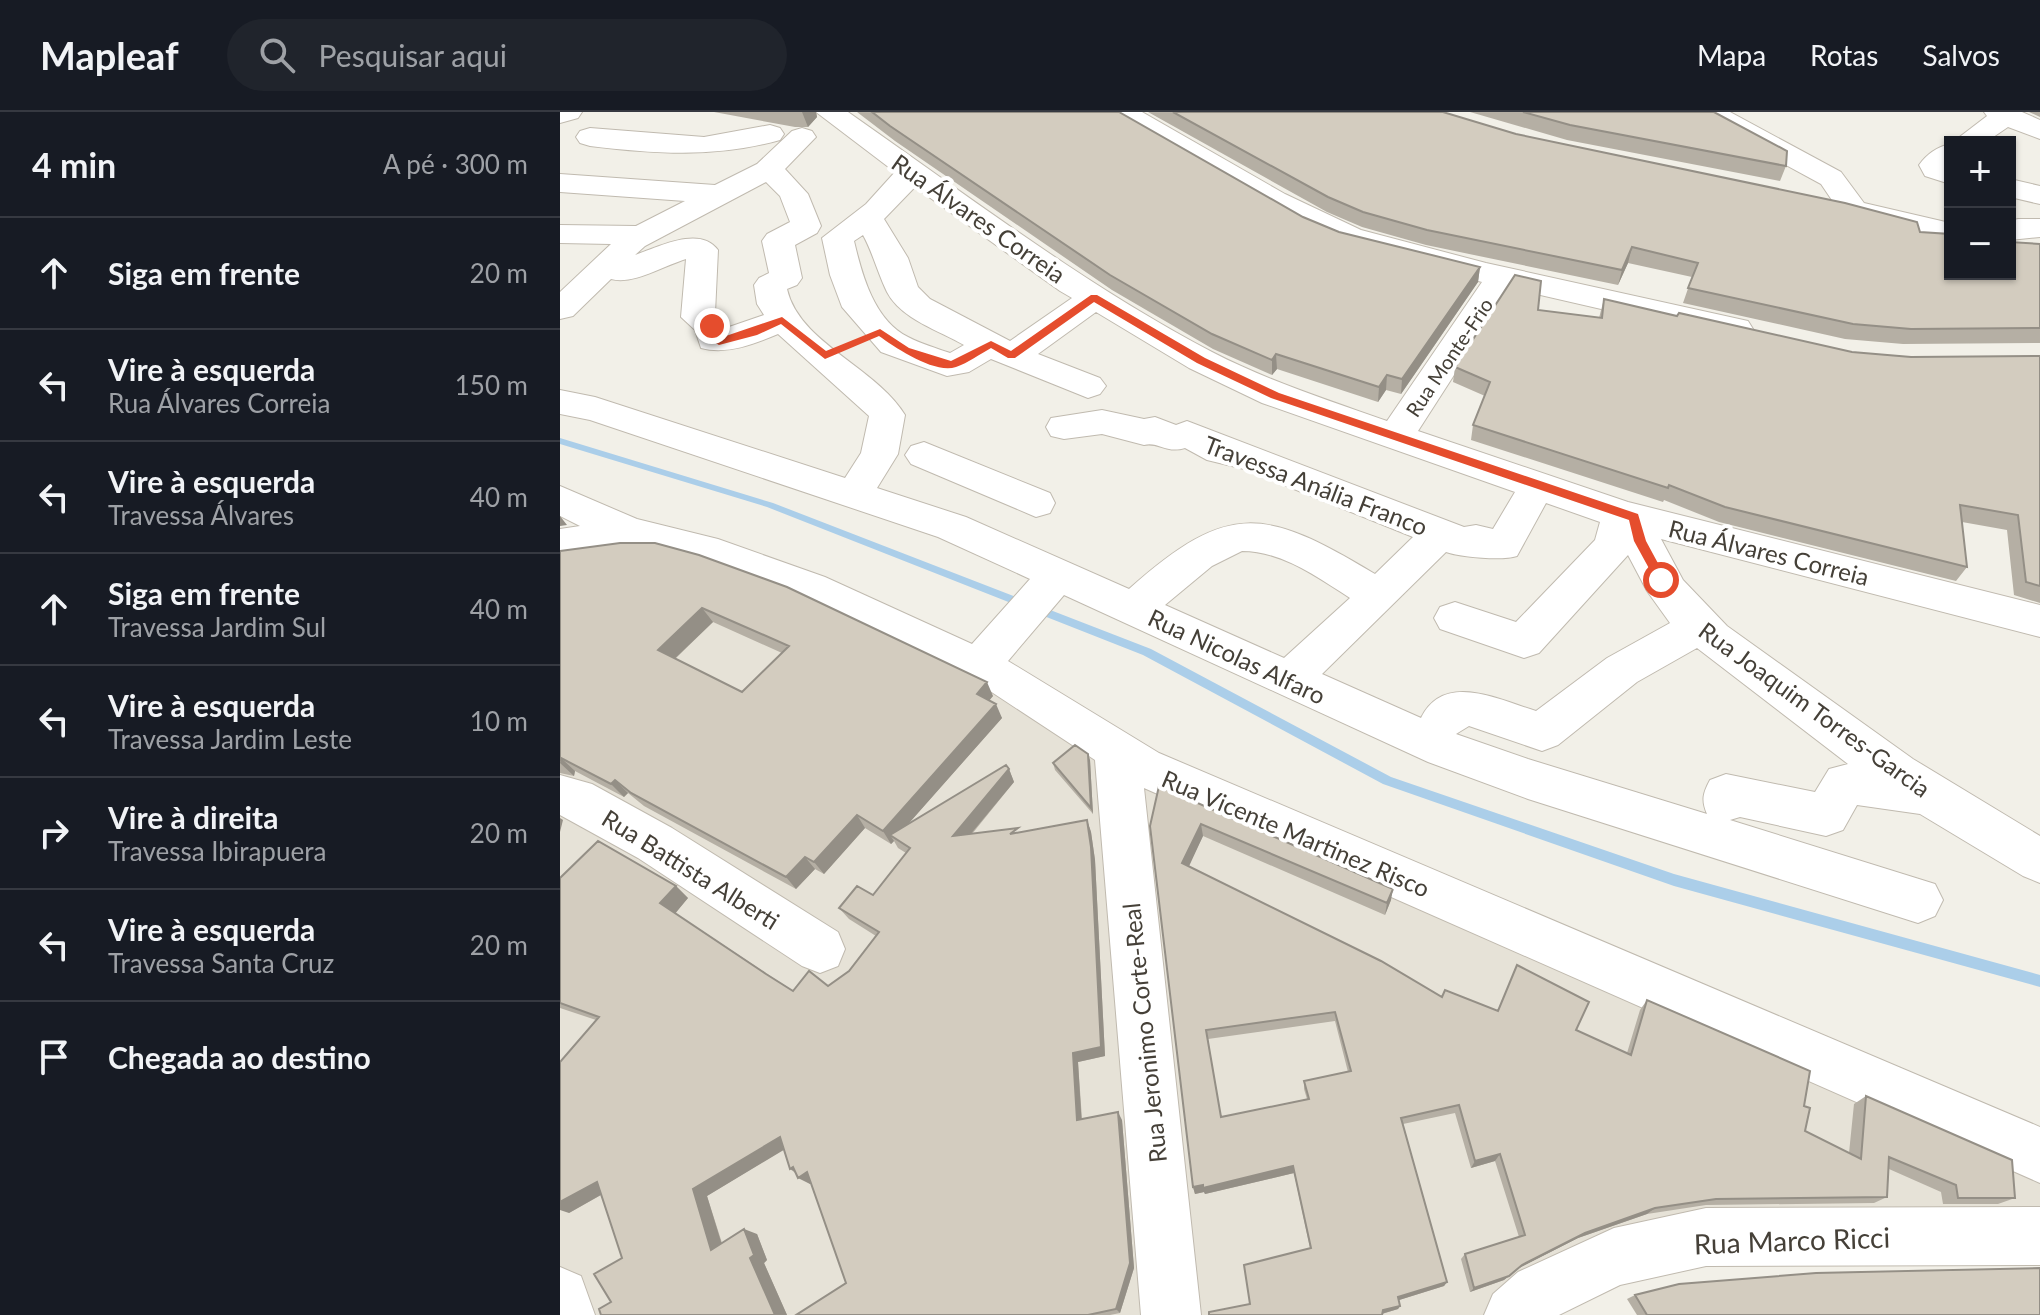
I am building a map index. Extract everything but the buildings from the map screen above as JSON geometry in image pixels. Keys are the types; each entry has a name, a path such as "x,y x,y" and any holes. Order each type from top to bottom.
{"street":[{"path":"560,115 568,112"},
{"path":"1122,112 1274,200 1350,237 1502,276 1768,336"},
{"path":"1709,112 1831,178 1853,209"},
{"path":"1974,136 2001,114 2040,130"},
{"path":"704,118 770,134 802,137 843,123"},
{"name":"Rua Álvares Correia","path":"843,123 1094,298 1237,379 1395,437 1628,516 2040,621"},
{"path":"583,169 624,164 645,144 726,145 770,134"},
{"path":"561,309 583,280 641,235 767,170 802,137"},
{"path":"583,169 720,195"},
{"path":"560,213 583,169"},
{"path":"767,170 788,184 799,198 806,226 778,241 786,278 770,285 770,299 782,320 887,415 879,454 854,495"},
{"path":"914,170 868,217 843,233 837,243 846,275 872,324 905,350 947,365 957,364 1001,350 1094,298"},
{"path":"2016,189 2040,195"},
{"path":"1808,198 1940,231"},
{"path":"868,217 892,258 905,295 918,306 1001,350 1088,386"},
{"path":"2016,229 2040,228"},
{"path":"560,234 641,235"},
{"path":"583,280 687,248 702,249 698,317 700,322 712,326 713,340 743,336 782,320"},
{"name":"Rua Monte-Frio","path":"1395,437 1502,276"},
{"path":"583,280 643,288"},
{"path":"825,356 872,324 905,295"},
{"name":"Rua Nicolas Alfaro","path":"560,402 595,409 952,527 1444,749 1528,779 1918,900"},
{"name":"Travessa Anália Franco","path":"1064,427 1112,422 1144,432 1155,429 1173,439 1187,434 1220,451 1252,458 1463,543 1476,540 1503,546 1537,486"},
{"path":"924,455 1036,503"},
{"path":"952,527 991,485"},
{"name":"Rua Vicente Martinez Risco","path":"560,500 627,531 718,554 811,588 979,665 1032,694 1157,774 2040,1155"},
{"path":"1455,618 1524,641 1613,546 1628,516"},
{"name":"Rua Joaquim Torres-Garcia","path":"1628,516 1672,596 1699,627 1831,727 1936,798 2040,861"},
{"path":"560,544 627,531"},
{"path":"1289,679 1440,533"},
{"path":"1134,609 1196,558 1243,536 1262,537 1284,544 1378,595"},
{"path":"979,665 1058,575"},
{"path":"1442,720 1457,710 1471,709 1541,744 1622,670 1699,627"},
{"name":"Rua Jeronimo Corte-Real","path":"1117,751 1171,1315"},
{"path":"1725,802 1726,794 1826,815 1845,783 1899,789 1936,798"},
{"name":"Rua Battista Alberti","path":"560,795 576,798 655,843 820,949"},
{"name":"Rua Marco Ricci","path":"1514,1315 1539,1293 1614,1257 1706,1237 2040,1236"},
{"path":"560,1297 565,1315"}],"shaded area":[{"path":"587,539 1073,722 2040,1161 2040,1228 1706,1229 1504,1315 560,1315 560,545"}],"waterway":[{"path":"560,441 770,505 1147,652 1387,781 1674,880 2040,981"}],"route":[{"path":"712,326 712,338 719,341 754,333 782,320 825,356 880,332 905,350 930,361 952,365 991,344 1012,356 1094,298 1201,360 1275,395 1634,517 1640,541 1661,580"}]}
